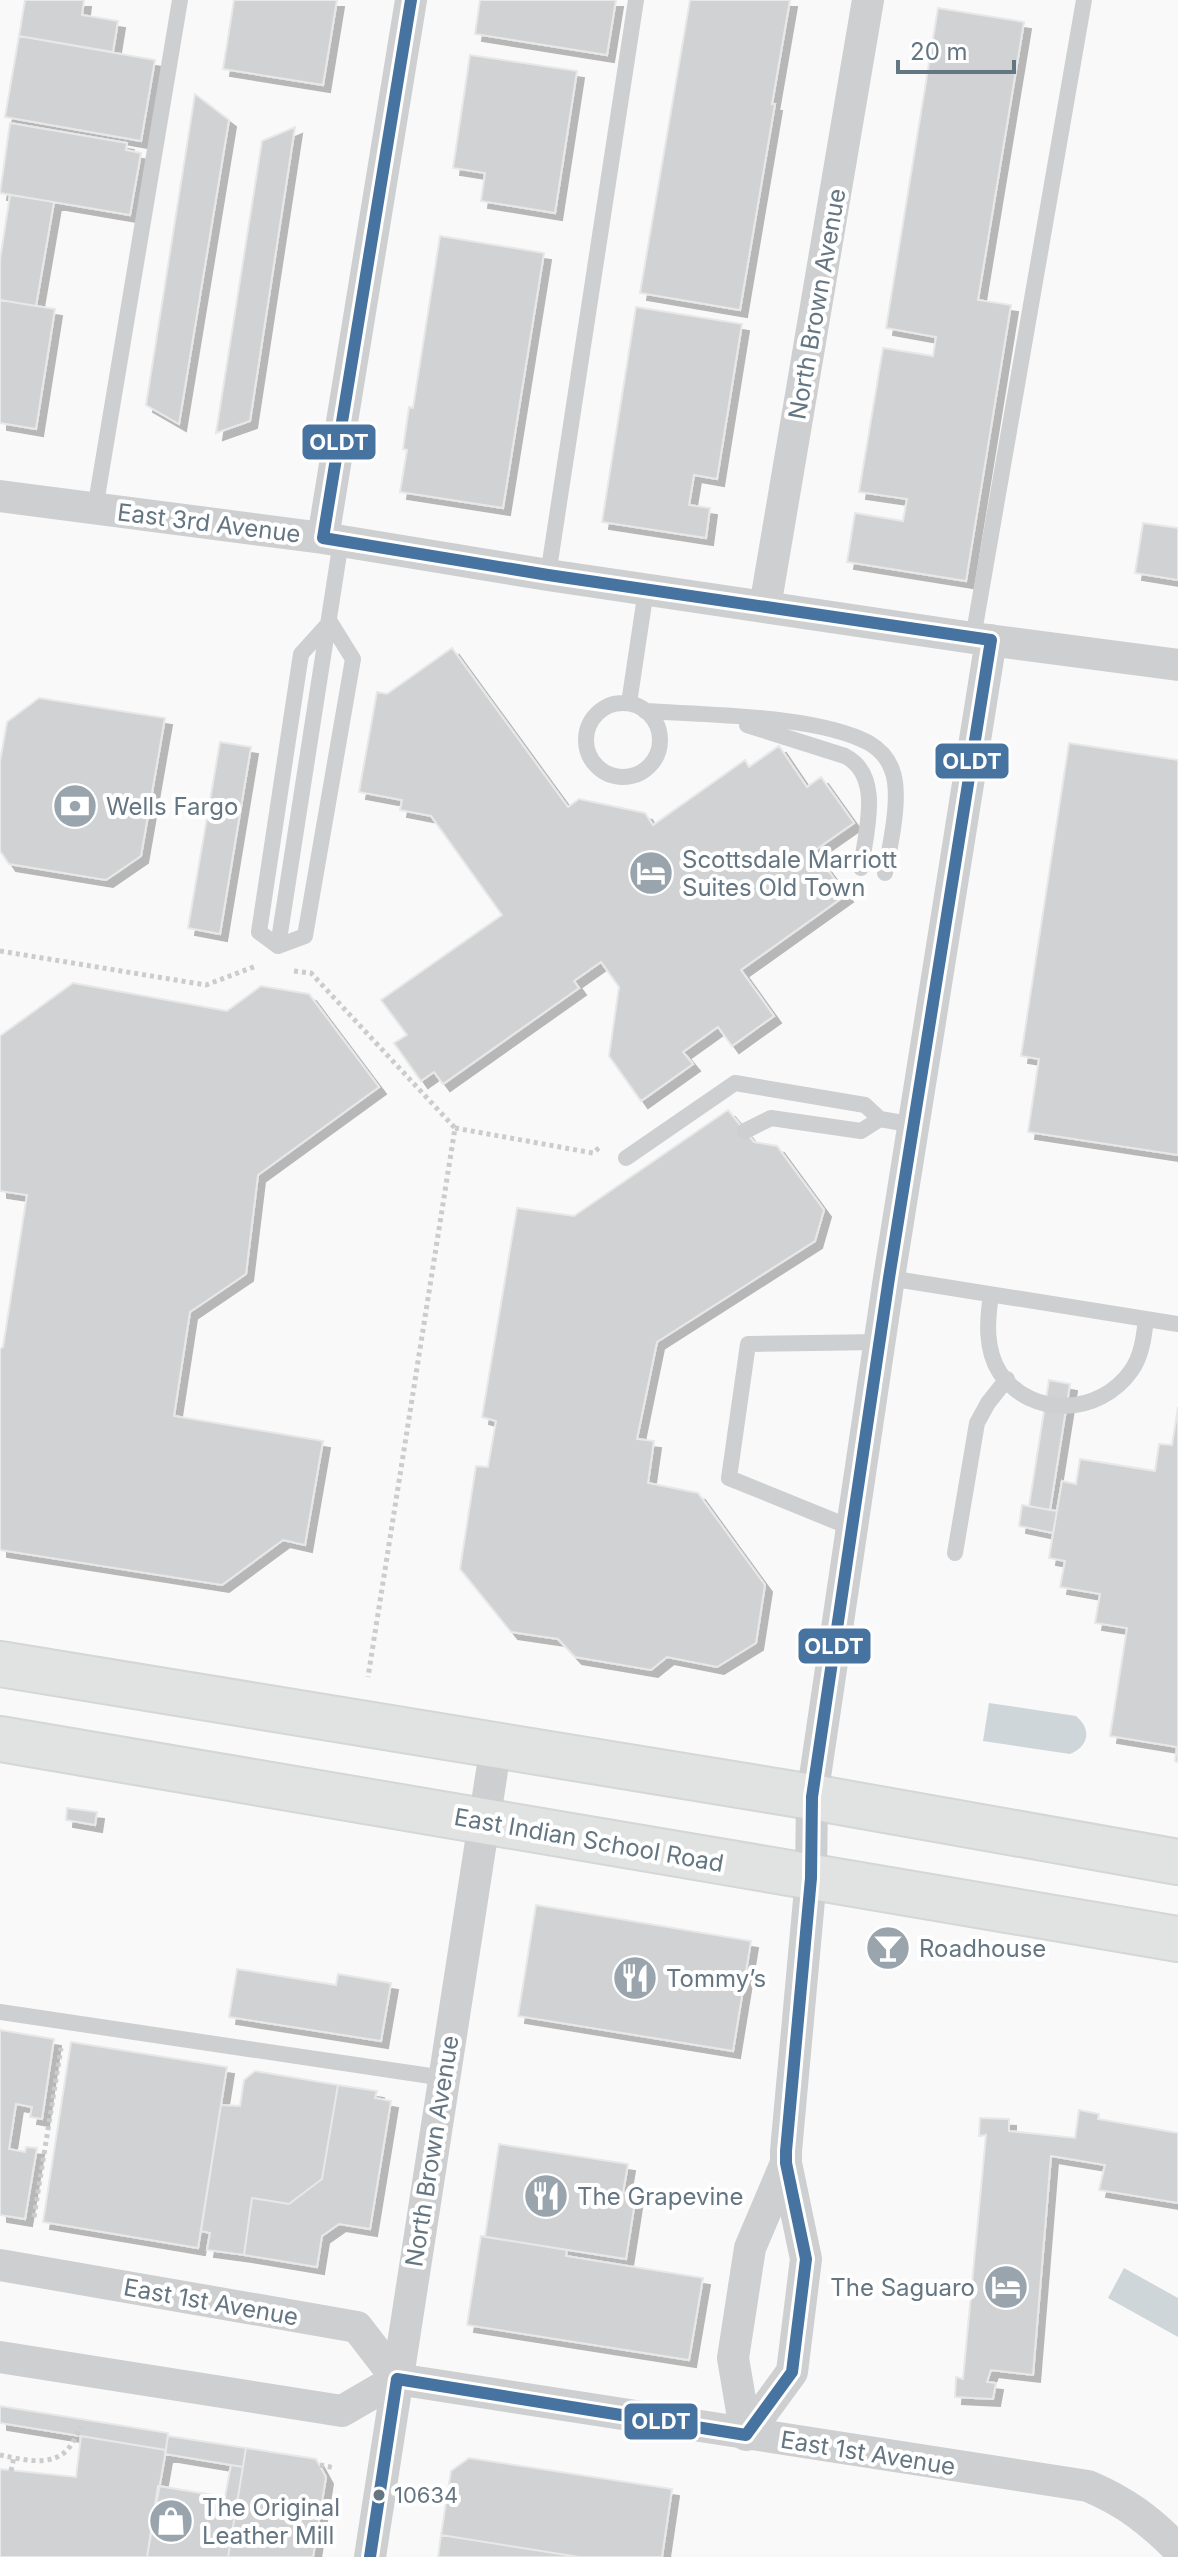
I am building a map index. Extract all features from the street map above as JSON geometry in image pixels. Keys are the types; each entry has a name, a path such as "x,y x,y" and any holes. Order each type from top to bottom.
{"main road":[{"path":"0,1664 812,1797 1178,1862"},
{"name":"East Indian School Road","path":"0,1739 1178,1939"}],"street":[{"path":"332,539 411,0"},
{"name":"North Brown Avenue","path":"765,607 868,0"},
{"name":"East 3rd Avenue","path":"0,496 332,539 646,590 1178,665"},
{"path":"746,2435 792,2372 806,2259 786,2163 811,1878 812,1797 914,1125 982,639"},
{"name":"North Brown Avenue","path":"370,2557 496,1745"},
{"path":"746,2435 733,2358 750,2248 786,2163"},
{"name":"East 1st Avenue","path":"0,2265 357,2327 397,2379 1088,2486 1121,2500 1155,2525 1178,2549"},
{"path":"0,2357 342,2411 397,2379"}],"lane":[{"path":"95,509 180,0"},
{"path":"548,575 636,0"},
{"path":"982,639 1084,0"},
{"path":"278,946 330,622 332,539"},
{"path":"629,703 646,590"},
{"path":"278,946 259,932 301,654 330,622"},
{"path":"278,946 305,936 353,659 330,622"},
{"path":"629,703 645,711 658,726 661,739 653,763 632,776 607,774 590,758 585,735 589,723 606,707 629,703"},
{"path":"645,711 815,727 845,733 871,744 885,756 894,773 895,803 885,873"},
{"path":"722,716 788,740 823,747 854,761 864,772 869,795 861,868"},
{"path":"626,1158 735,1083 865,1105 880,1119 914,1125"},
{"path":"745,1131 771,1118 861,1131 880,1119"},
{"path":"889,1278 1178,1324"},
{"path":"991,1295 987,1321 989,1347 1000,1372 1018,1391 1041,1404 1067,1407 1093,1402 1116,1389 1133,1369 1142,1345 1146,1319"},
{"path":"852,1528 729,1478 748,1344 879,1342"},
{"path":"955,1553 977,1423 1007,1379"},
{"path":"0,2012 444,2078"}],"path":[{"path":"0,951 206,985 253,965 268,967"},
{"path":"282,969 311,973 455,1128 368,1677"},
{"path":"34,2217 65,2023"},
{"path":"0,2455 47,2460 67,2451 81,2427"},
{"path":"11,2471 14,2457"},
{"path":"320,2465 335,2468"}],"shaded area":[{"path":"989,1703 1076,1716 1084,1726 1086,1737 1081,1747 1070,1754 983,1741"},
{"path":"1124,2268 1178,2298 1178,2337 1108,2298"}],"building":[{"path":"25,0 84,0 82,15 118,21 113,52 19,36"},
{"path":"234,0 337,0 323,85 223,69"},
{"path":"480,0 616,0 607,55 475,34"},
{"path":"690,0 790,0 740,310 640,293"},
{"path":"938,8 1024,22 978,300 1011,305 966,581 847,562 855,513 903,521 907,499 859,492 883,348 933,356 936,337 886,328"},
{"path":"19,36 155,60 141,141 5,117"},
{"path":"470,55 577,71 555,213 481,201 485,173 453,168"},
{"path":"195,94 229,120 179,424 146,405"},
{"path":"10,123 127,143 126,150 141,153 130,215 0,193"},
{"path":"295,127 250,421 216,433 262,141"},
{"path":"10,195 54,202 36,306 0,300 0,260"},
{"path":"440,236 544,253 503,508 400,492 407,450 403,449 409,407 413,408"},
{"path":"0,300 55,309 36,429 0,423"},
{"path":"636,307 742,324 717,479 694,475 689,505 710,508 706,538 602,522"},
{"path":"1143,523 1178,528 1178,580 1135,573"},
{"name":"Scottsdale Marriott Suites Old Town","path":"452,648 568,807 579,799 645,813 653,825 745,760 749,767 779,746 807,787 821,777 854,823 814,851 846,895 741,970 774,1016 732,1046 718,1027 683,1052 693,1064 641,1101 609,1056 619,987 601,962 574,981 579,988 443,1084 434,1072 421,1081 394,1043 407,1035 381,1000 502,915 431,816 400,810 402,800 359,792 377,692 387,694"},
{"name":"Wells Fargo","path":"39,698 165,718 141,856 106,880 9,864 0,851 0,762 7,722"},
{"path":"220,742 251,747 220,934 188,928"},
{"path":"1069,743 1178,760 1178,1155 1028,1132 1039,1059 1021,1056"},
{"path":"73,983 227,1011 261,986 309,994 379,1087 258,1175 246,1274 190,1312 174,1416 323,1441 305,1545 283,1540 222,1585 0,1550 0,1349 3,1347 27,1195 0,1191 0,1036"},
{"path":"728,1110 754,1142 777,1146 824,1210 815,1241 657,1342 637,1439 654,1441 648,1483 698,1493 765,1585 756,1643 717,1667 667,1657 651,1670 575,1657 558,1639 511,1632 460,1569 476,1466 488,1467 496,1421 482,1417 517,1208 574,1216"},
{"path":"1049,1380 1070,1384 1050,1510 1029,1506"},
{"path":"1178,1407 1178,1762 1175,1761 1177,1747 1110,1736 1127,1628 1095,1623 1100,1594 1060,1587 1065,1561 1049,1558 1062,1481 1076,1484 1080,1459 1155,1471 1159,1444 1172,1445"},
{"path":"1022,1505 1057,1511 1053,1533 1019,1526"},
{"path":"67,1808 97,1812 95,1825 66,1820"},
{"name":"Tommy’s","path":"536,1905 751,1941 733,2051 518,2016"},
{"path":"237,1969 336,1985 338,1974 391,1983 381,2041 229,2017"},
{"path":"0,2030 54,2039 42,2119 30,2117 32,2107 16,2104 9,2149 25,2152 26,2147 37,2148 25,2219 0,2215"},
{"path":"71,2042 227,2067 198,2248 43,2222"},
{"path":"255,2071 338,2085 322,2179 289,2204 252,2198 244,2255 207,2250 210,2233 201,2231 221,2105 240,2106 244,2080"},
{"path":"338,2085 377,2091 375,2098 391,2101 370,2229 339,2224 322,2236 317,2267 244,2255 252,2198 289,2204 322,2179"},
{"name":"The Saguaro","path":"1079,2110 1099,2114 1098,2119 1178,2133 1178,2203 1099,2190 1105,2165 1051,2156 1033,2375 991,2370 987,2382 996,2383 993,2399 955,2397 956,2377 963,2379 986,2135 979,2136 980,2118 1009,2119 1009,2131 1075,2138"},
{"path":"499,2144 628,2164 623,2193 636,2195 626,2259 485,2237"},
{"path":"481,2236 567,2250 566,2256 703,2278 689,2360 467,2325"},
{"path":"0,2406 168,2433 166,2450 0,2423"},
{"path":"81,2436 166,2450 147,2557 0,2557 0,2469 76,2477"},
{"path":"168,2436 246,2448 243,2467 165,2454"},
{"path":"246,2448 316,2459 326,2477 313,2557 228,2557"},
{"path":"469,2458 672,2489 662,2557 579,2557 441,2535 451,2471"},
{"path":"231,2465 243,2467 228,2557 147,2557 158,2486 225,2497"},
{"path":"441,2535 579,2557 438,2557"}],"transit line":[{"name":"OLDT","path":"370,2557 397,2379 746,2435 792,2372 806,2259 786,2151 811,1878 812,1797 889,1278 991,640 548,575 323,538 411,0"}],"place":[{"name":"Wells Fargo","path":"75,806"},
{"name":"Scottsdale Marriott Suites Old Town","path":"651,873"},
{"name":"Roadhouse","path":"888,1948"},
{"name":"Tommy’s","path":"635,1978"},
{"name":"The Grapevine","path":"546,2196"},
{"name":"The Saguaro","path":"1006,2287"},
{"name":"10634","path":"379,2495"},
{"name":"The Original Leather Mill","path":"171,2521"}]}
